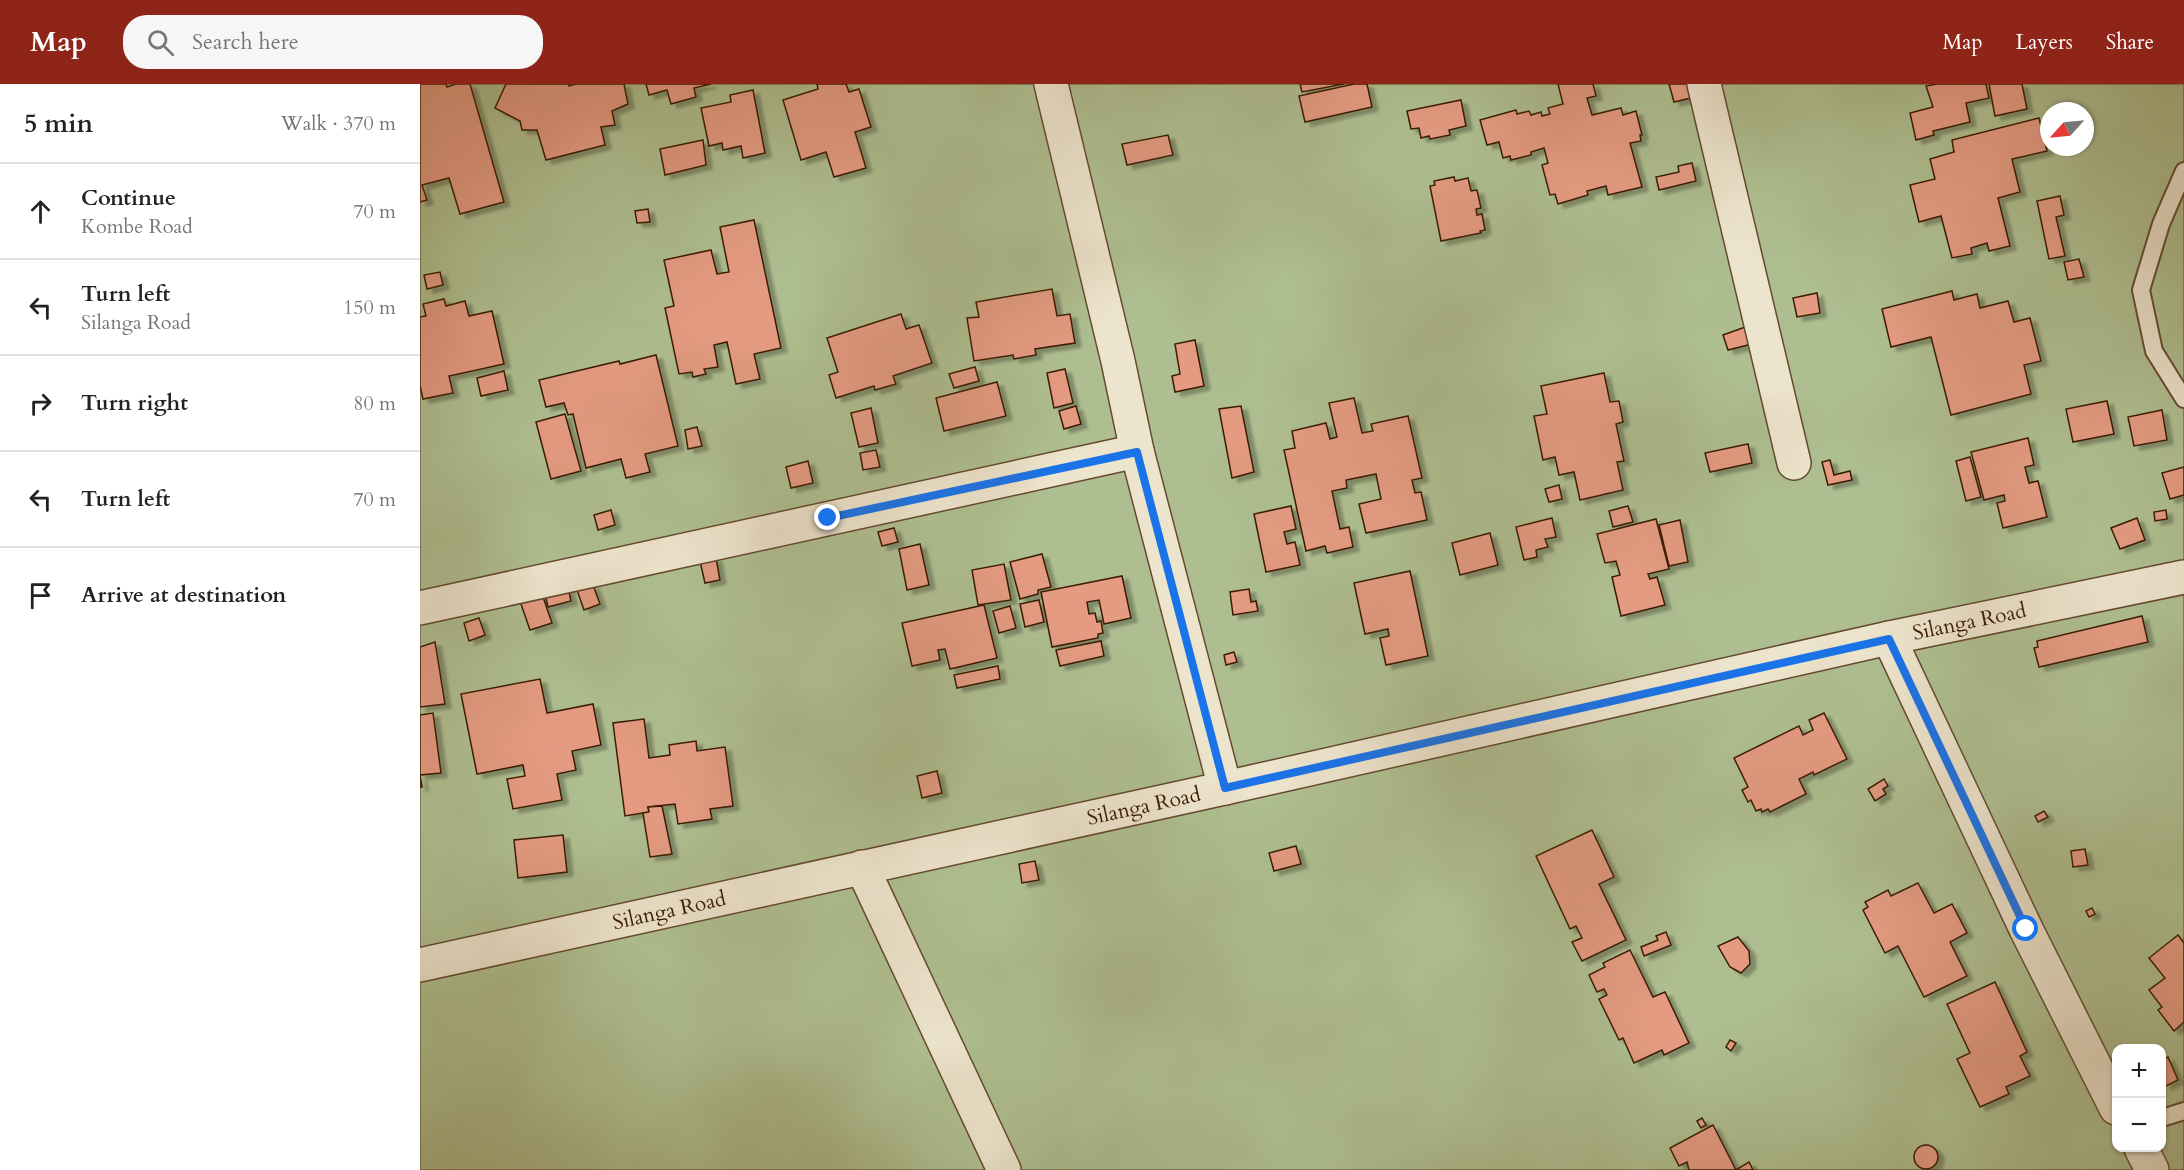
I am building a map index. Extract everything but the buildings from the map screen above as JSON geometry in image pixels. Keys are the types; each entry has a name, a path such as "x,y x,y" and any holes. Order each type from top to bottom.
{"street":[{"path":"1052,84 1118,361 1137,452 1225,788"},
{"path":"1704,84 1794,463"},
{"path":"420,608 1137,452"},
{"name":"Silanga Road","path":"420,965 1889,639 2184,577"},
{"path":"1889,639 2026,929 2112,1100"},
{"path":"862,867 1004,1170"},
{"path":"2143,1152 2152,1170"}],"lane":[{"path":"2184,171 2161,224 2141,290 2154,351 2184,399"},
{"path":"2166,1117 2184,1112"}],"green space":[{"path":"420,84 2184,84 2184,1170 420,1170"}],"route":[{"path":"828,518 1137,452 1225,788 1889,639 2026,929"}]}
